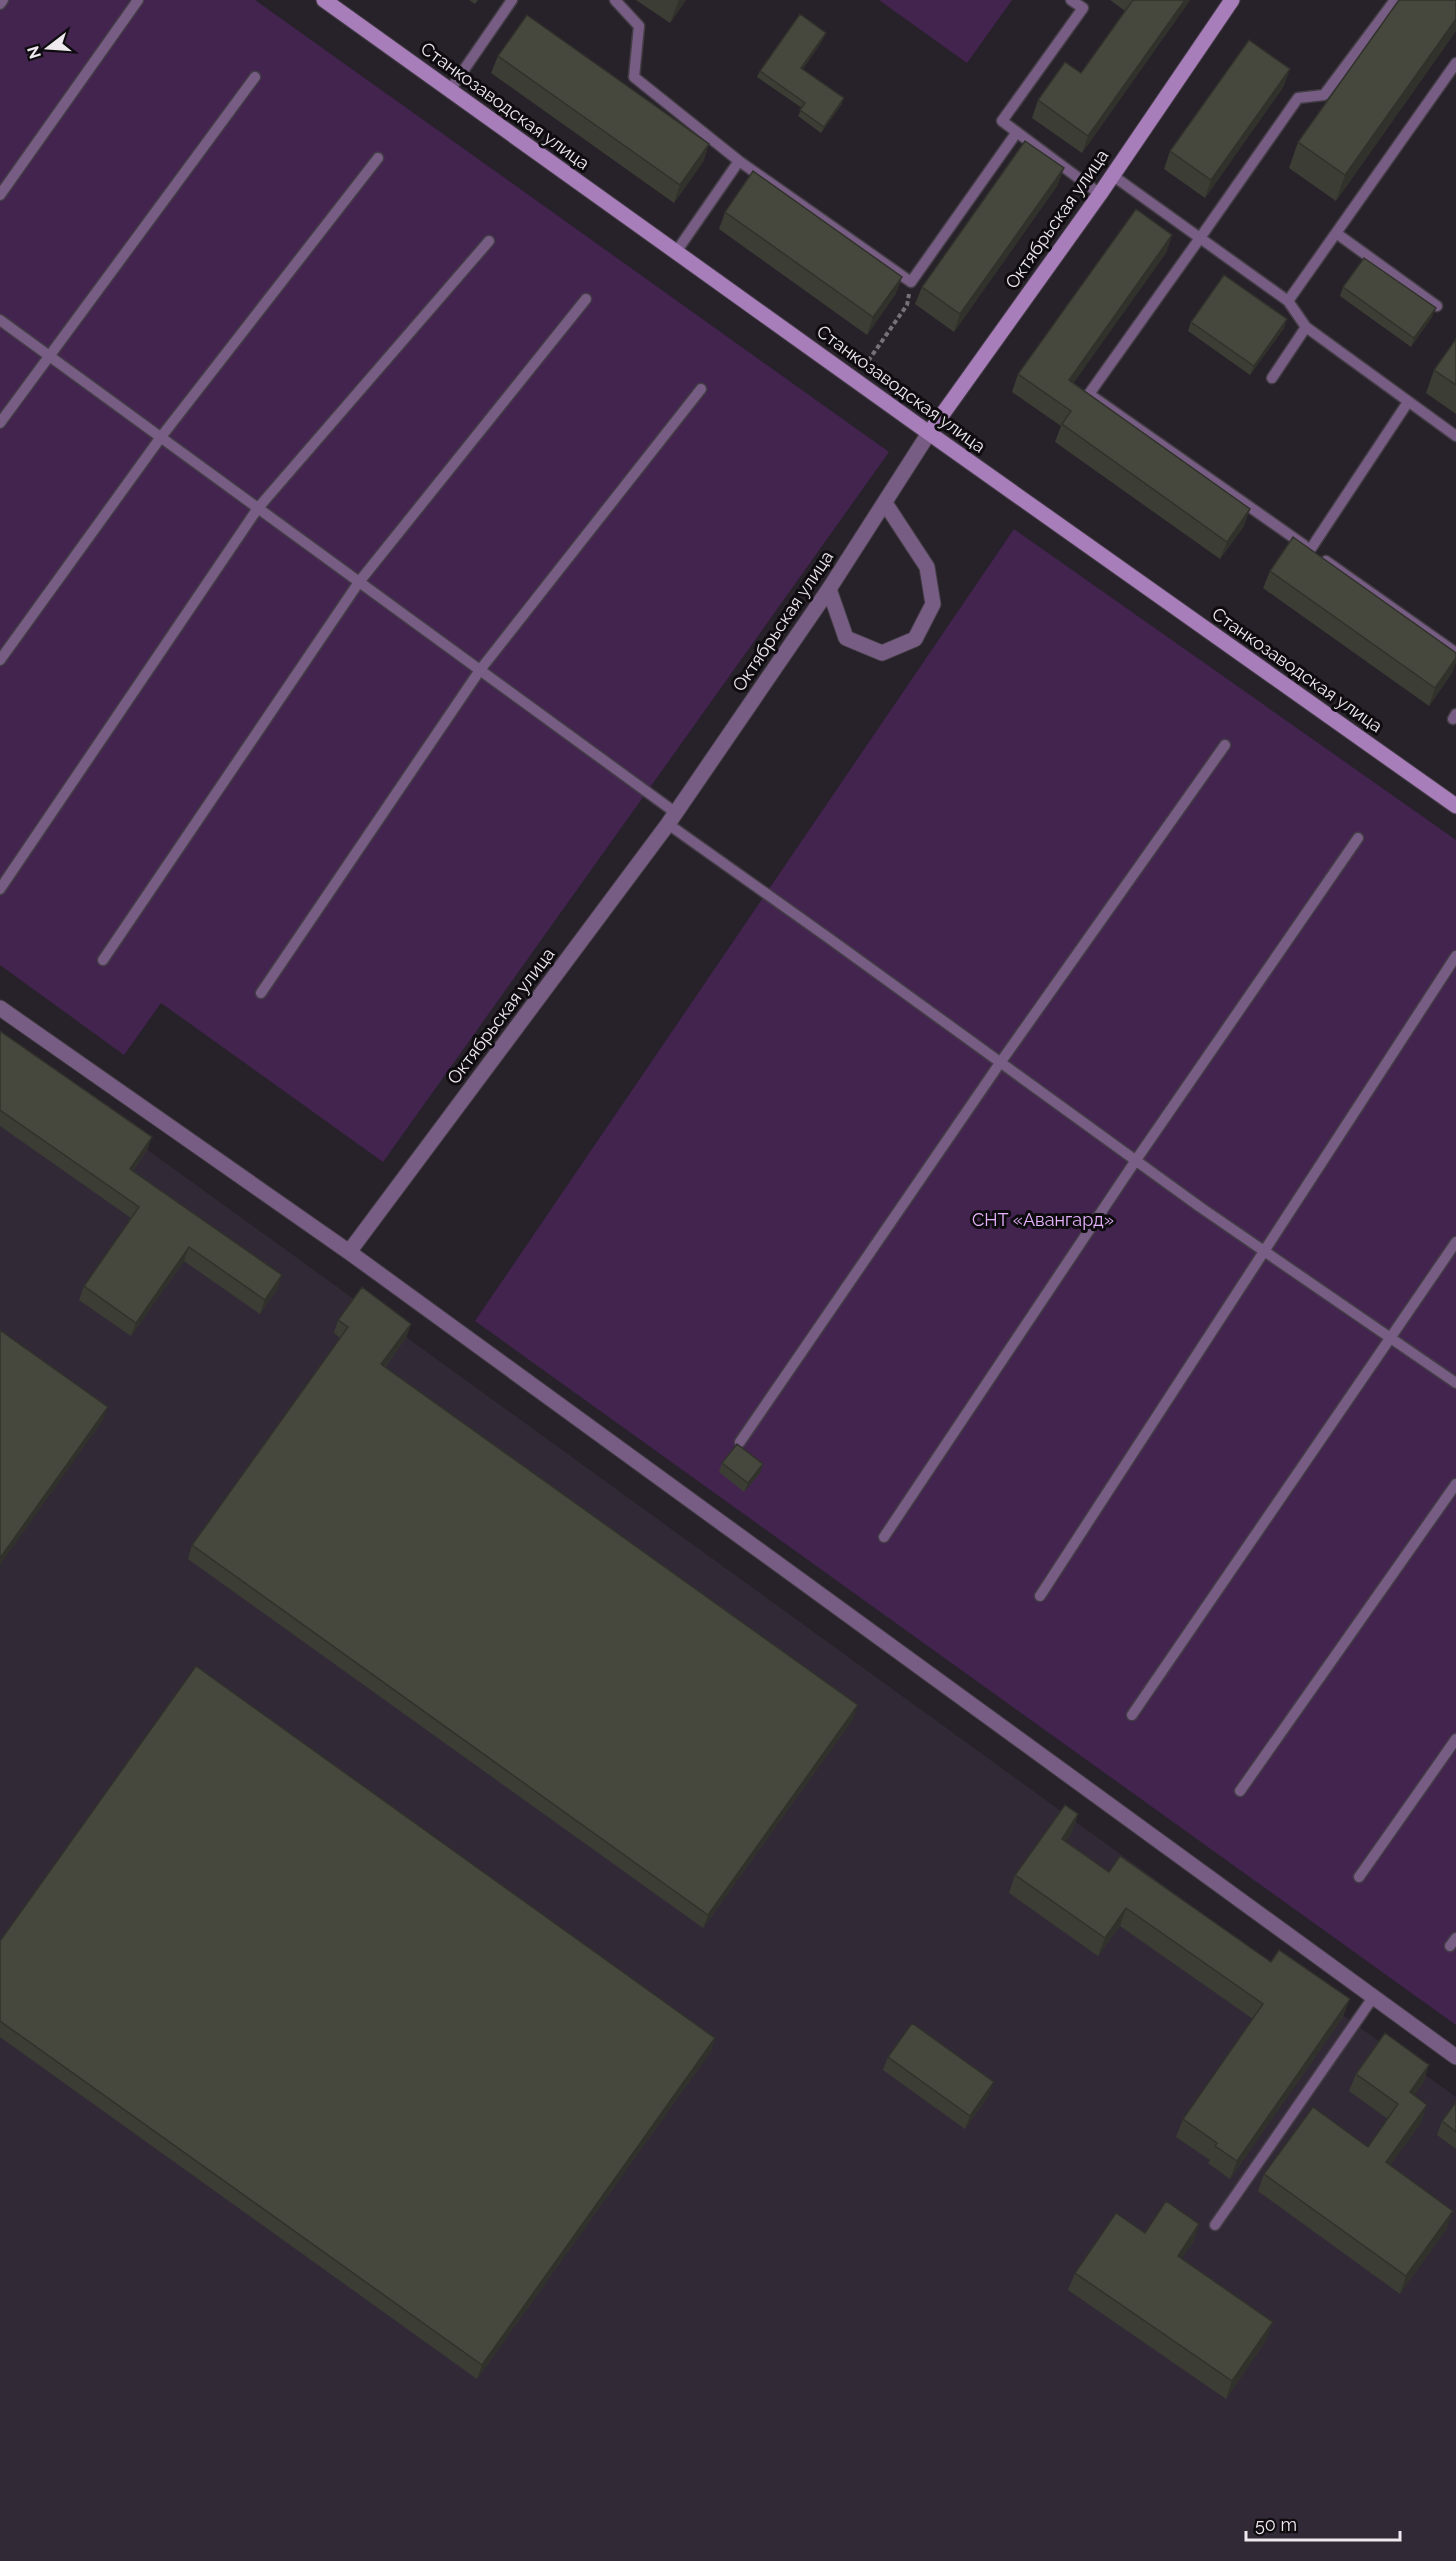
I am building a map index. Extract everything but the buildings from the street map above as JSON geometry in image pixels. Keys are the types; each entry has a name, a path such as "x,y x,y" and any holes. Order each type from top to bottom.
{"street":[{"name":"Станкозаводская улица","path":"324,0 929,433 1456,806"},
{"name":"Октябрьская улица","path":"349,1252 672,819 830,589 929,433 1100,194 1232,0"},
{"path":"830,589 846,638 882,653 915,639 933,604 927,567 885,503"},
{"path":"0,1008 349,1252 1456,2056"}],"lane":[{"path":"0,4 3,0"},
{"path":"0,195 138,0"},
{"path":"450,90 512,0"},
{"path":"615,0 639,26 634,77 739,161 911,282 1017,132"},
{"path":"1071,0 1083,8 1002,121 1100,194"},
{"path":"1395,0 1324,95 1298,98 1089,394 1456,653"},
{"path":"1288,301 1456,63"},
{"path":"0,423 255,77"},
{"path":"0,660 161,437 378,158"},
{"path":"676,252 739,161"},
{"path":"1112,175 1288,301 1306,327 1456,436"},
{"path":"1336,233 1437,306"},
{"path":"0,889 258,508 489,241"},
{"path":"103,960 359,582 586,299"},
{"path":"0,320 480,670 830,939 1263,1251 1456,1383"},
{"path":"1272,378 1306,327"},
{"path":"261,993 480,670 700,389"},
{"path":"1310,550 1408,402"},
{"path":"740,1442 1000,1063 1225,745"},
{"path":"884,1537 1136,1160 1358,838"},
{"path":"1040,1596 1456,956"},
{"path":"1132,1715 1456,1242"},
{"path":"1240,1791 1456,1484"},
{"path":"1359,1876 1456,1739"},
{"path":"1215,2225 1374,1996"}],"path":[{"path":"855,380 907,305 911,282"}],"shaded area":[{"path":"0,1043 1456,2097 1456,2561 0,2561"}],"green space":[{"path":"0,0 255,0 889,452 383,1162 161,1003 124,1055 0,965"},
{"path":"879,0 1012,0 967,63"},
{"name":"СНТ «Авангард»","path":"1014,529 1456,840 1456,2025 475,1321"}]}
